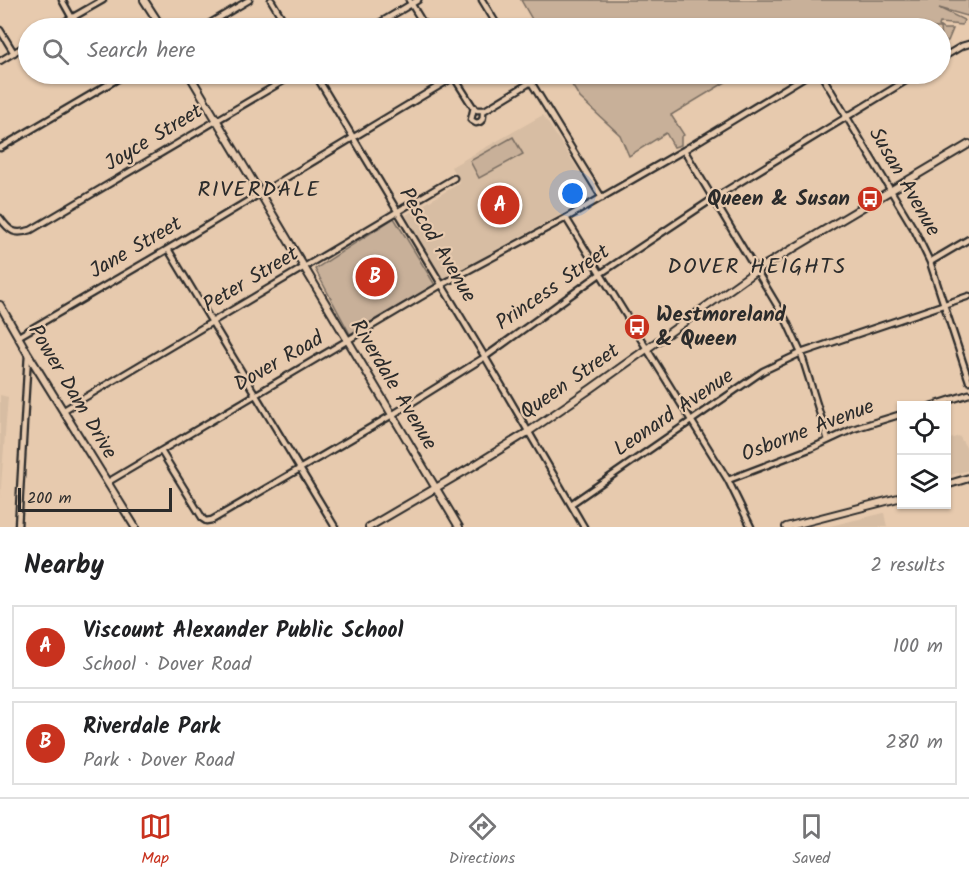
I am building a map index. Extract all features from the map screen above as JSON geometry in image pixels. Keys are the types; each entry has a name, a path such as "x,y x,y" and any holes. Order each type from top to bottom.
{"street":[{"path":"62,0 72,18 103,0"},
{"path":"144,0 156,18"},
{"path":"219,18 249,0"},
{"path":"271,0 282,18"},
{"path":"386,18 418,0"},
{"path":"482,0 493,18"},
{"path":"411,2 420,18"},
{"path":"0,30 14,53"},
{"path":"951,53 969,44"},
{"path":"0,61 18,50"},
{"path":"0,148 109,84"},
{"name":"Riverdale Avenue","path":"195,84 459,527"},
{"name":"Joyce Street","path":"0,218 14,232 21,233 31,230 278,84"},
{"name":"Pescod Avenue","path":"321,84 584,527"},
{"name":"Jane Street","path":"19,336 261,194 439,84"},
{"path":"459,84 474,107 477,110 483,110 528,84"},
{"path":"532,84 602,198"},
{"name":"Dover Road","path":"108,482 441,285 602,198 793,84"},
{"name":"Susan Avenue","path":"827,84 915,231 930,262 969,381"},
{"name":"Princess Street","path":"161,451 204,521 212,520 392,415 485,357 600,274 714,198 900,84"},
{"path":"474,107 471,115 473,122 482,121 483,110"},
{"name":"Queen Street","path":"369,527 528,432 757,270 969,144"},
{"path":"684,150 786,320 801,353 828,440"},
{"name":"Peter Street","path":"64,410 454,178"},
{"path":"566,218 728,480 751,527"},
{"path":"930,262 969,239"},
{"path":"168,249 335,527"},
{"name":"Leonard Avenue","path":"571,504 763,371 801,353 969,296"},
{"name":"Power Dam Drive","path":"0,305 135,527"},
{"path":"18,527 28,354"},
{"path":"945,401 969,394"},
{"name":"Osborne Avenue","path":"728,480 812,448 853,429 897,416"},
{"path":"951,483 969,478"},
{"path":"786,527 897,498"}],"shaded area":[{"path":"521,0 969,0 967,16 939,8 964,20 962,25 951,24 951,18 531,18"},
{"path":"571,84 722,84 671,115 684,135 681,137 681,145 674,147 666,133 629,156 620,135 580,98"},
{"path":"543,115 595,196 443,279 406,215 460,183 451,167"},
{"path":"513,137 523,154 479,178 470,161"},
{"path":"394,218 435,285 350,334 315,269"},
{"path":"0,395 8,397 0,498"},
{"path":"959,436 969,452 969,470 951,475 951,455 951,439"},
{"path":"884,513 887,527 826,527"}],"place":[{"name":"Queen & Susan","path":"870,199"},
{"name":"Viscount Alexander Public School","path":"500,205"},
{"name":"Riverdale Park","path":"375,277"},
{"name":"Westmoreland & Queen","path":"637,327"}],"district":[{"name":"RIVERDALE","path":"259,190"},
{"name":"DOVER HEIGHTS","path":"757,267"}]}
